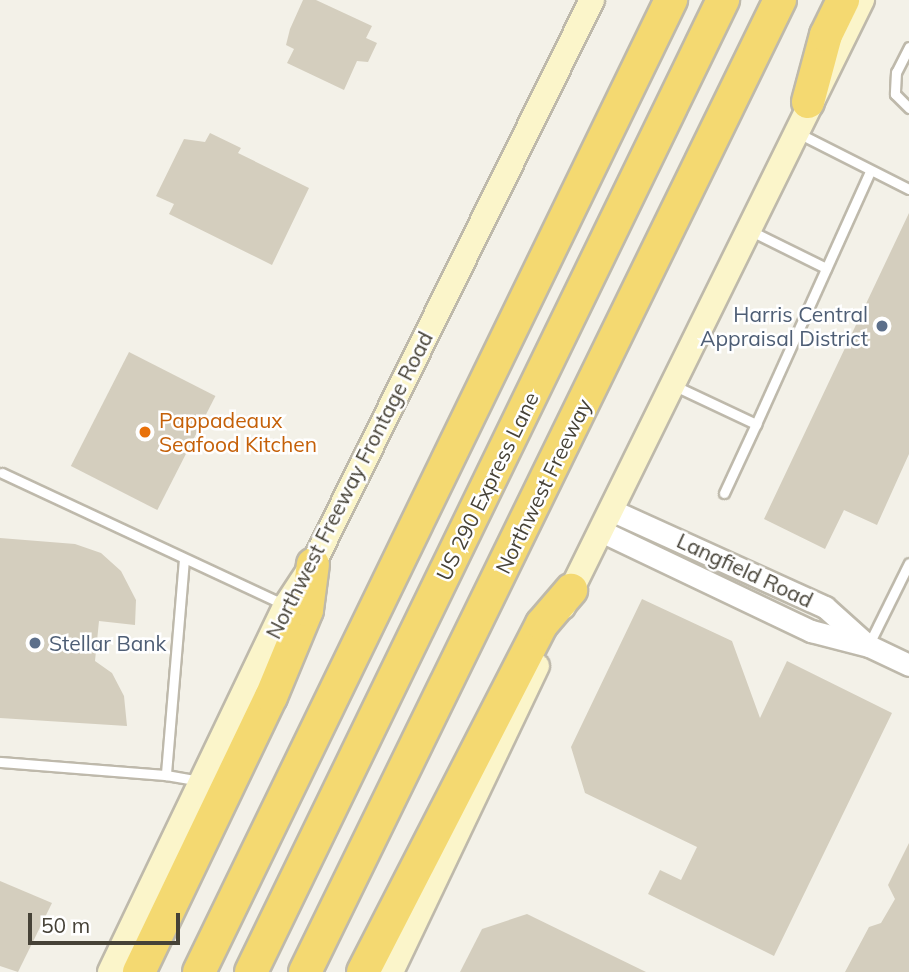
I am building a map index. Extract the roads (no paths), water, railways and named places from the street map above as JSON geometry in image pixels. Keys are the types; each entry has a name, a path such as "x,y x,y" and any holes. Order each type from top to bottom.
{"highway":[{"path":"199,972 671,0"},
{"name":"US 290 Express Lane","path":"251,972 723,0"},
{"name":"Northwest Freeway","path":"305,972 780,0"},
{"path":"808,102 826,35 843,0"},
{"path":"139,972 271,697 307,610 313,564"},
{"path":"363,972 542,624 571,590"}],"main road":[{"name":"Northwest Freeway Frontage Road","path":"110,972 286,605 313,564 592,0"},
{"path":"391,972 746,228 862,0"}],"street":[{"name":"Langfield Road","path":"606,521 811,631 869,646 909,665"}],"lane":[{"path":"909,47 896,72 895,94 909,108"},
{"path":"794,131 909,189"},
{"path":"724,493 870,171"},
{"path":"746,228 826,268"},
{"path":"671,384 756,424"},
{"path":"2,473 286,605"},
{"path":"166,775 184,559"},
{"path":"869,646 906,578 909,562"},
{"path":"0,762 166,775 203,782"}],"place":[{"name":"Harris Central Appraisal District","path":"882,326"},
{"name":"Pappadeaux Seafood Kitchen","path":"145,432"},
{"name":"Stellar Bank","path":"35,643"}]}
